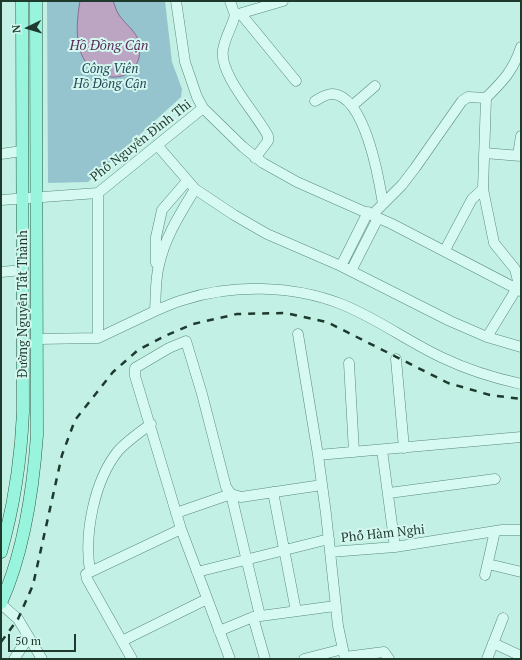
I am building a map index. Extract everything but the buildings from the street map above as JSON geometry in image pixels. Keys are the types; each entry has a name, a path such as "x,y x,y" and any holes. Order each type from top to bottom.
{"main road":[{"name":"Đường Nguyễn Tất Thành","path":"1,552 11,513 20,457 23,412 22,1"},
{"name":"Đường Nguyễn Tất Thành","path":"1,604 14,569 26,517 36,459 38,413 36,1"},
{"path":"23,412 38,413"}],"street":[{"path":"176,1 187,69 203,108 223,130 255,158 296,182 373,215 519,287"},
{"path":"230,1 238,14 296,81"},
{"path":"255,158 268,141 268,136 237,89 223,59 224,42 238,14 283,1"},
{"path":"487,337 519,287 515,269 494,244 483,190 486,98 509,74 515,64 521,47"},
{"path":"352,106 375,86"},
{"path":"315,101 326,95 333,94 346,99 352,106 372,149 383,204"},
{"path":"341,266 373,215 415,168 462,101 468,97 486,98"},
{"name":"Phố Nguyễn Đình Thi","path":"1,200 98,193 203,108"},
{"path":"484,153 520,156 521,136"},
{"path":"157,145 195,189 234,215 267,234 341,266 450,321 487,337 521,347"},
{"path":"1,154 22,151"},
{"path":"155,311 157,275 156,244 160,215 165,205 187,180"},
{"path":"157,275 165,242 195,189"},
{"path":"444,250 472,199 483,190"},
{"path":"98,193 98,338"},
{"path":"351,271 373,215"},
{"path":"1,272 23,270"},
{"path":"37,339 98,338 155,311 183,300 212,293 259,289 299,293 326,299 349,308 460,366 499,379 521,384"},
{"path":"298,334 318,455 330,552"},
{"path":"230,659 181,529 151,424 135,376 135,368 169,348 186,341 202,394 226,487 231,494 265,659"},
{"path":"396,359 404,448"},
{"path":"348,363 354,452"},
{"path":"90,571 87,550 90,525 105,473 119,450 151,424"},
{"path":"318,455 521,437"},
{"path":"382,450 389,493 395,547"},
{"path":"389,493 495,479"},
{"path":"176,513 231,494 241,497 322,485"},
{"path":"273,492 296,611"},
{"path":"132,659 87,579 86,574 181,529"},
{"name":"Phố Hàm Nghi","path":"344,655 335,606 330,552 395,547 495,531 521,530"},
{"path":"485,575 495,531"},
{"path":"197,572 329,539"},
{"path":"488,564 521,572"},
{"path":"122,641 207,599"},
{"path":"1,604 18,619 42,659"},
{"path":"219,632 256,617 335,606"},
{"path":"487,659 503,618"},
{"path":"14,659 29,637"},
{"path":"493,643 521,656"},
{"path":"304,659 384,652 389,659"}],"green space":[{"name":"Công Viên Hồ Đồng Cận","path":"47,1 165,1 172,62 182,89 181,97 88,182 48,183"}],"water":[{"name":"Hồ Đồng Cận","path":"80,1 113,1 121,18 138,38 139,42 140,55 136,65 130,72 122,76 113,77 103,75 93,70 85,61 79,47 77,31"}],"railway":[{"path":"1,642 18,619 33,585 62,455 75,420 113,372 138,350 167,335 193,324 237,314 285,313 327,322 448,383 490,395 521,399"}]}
